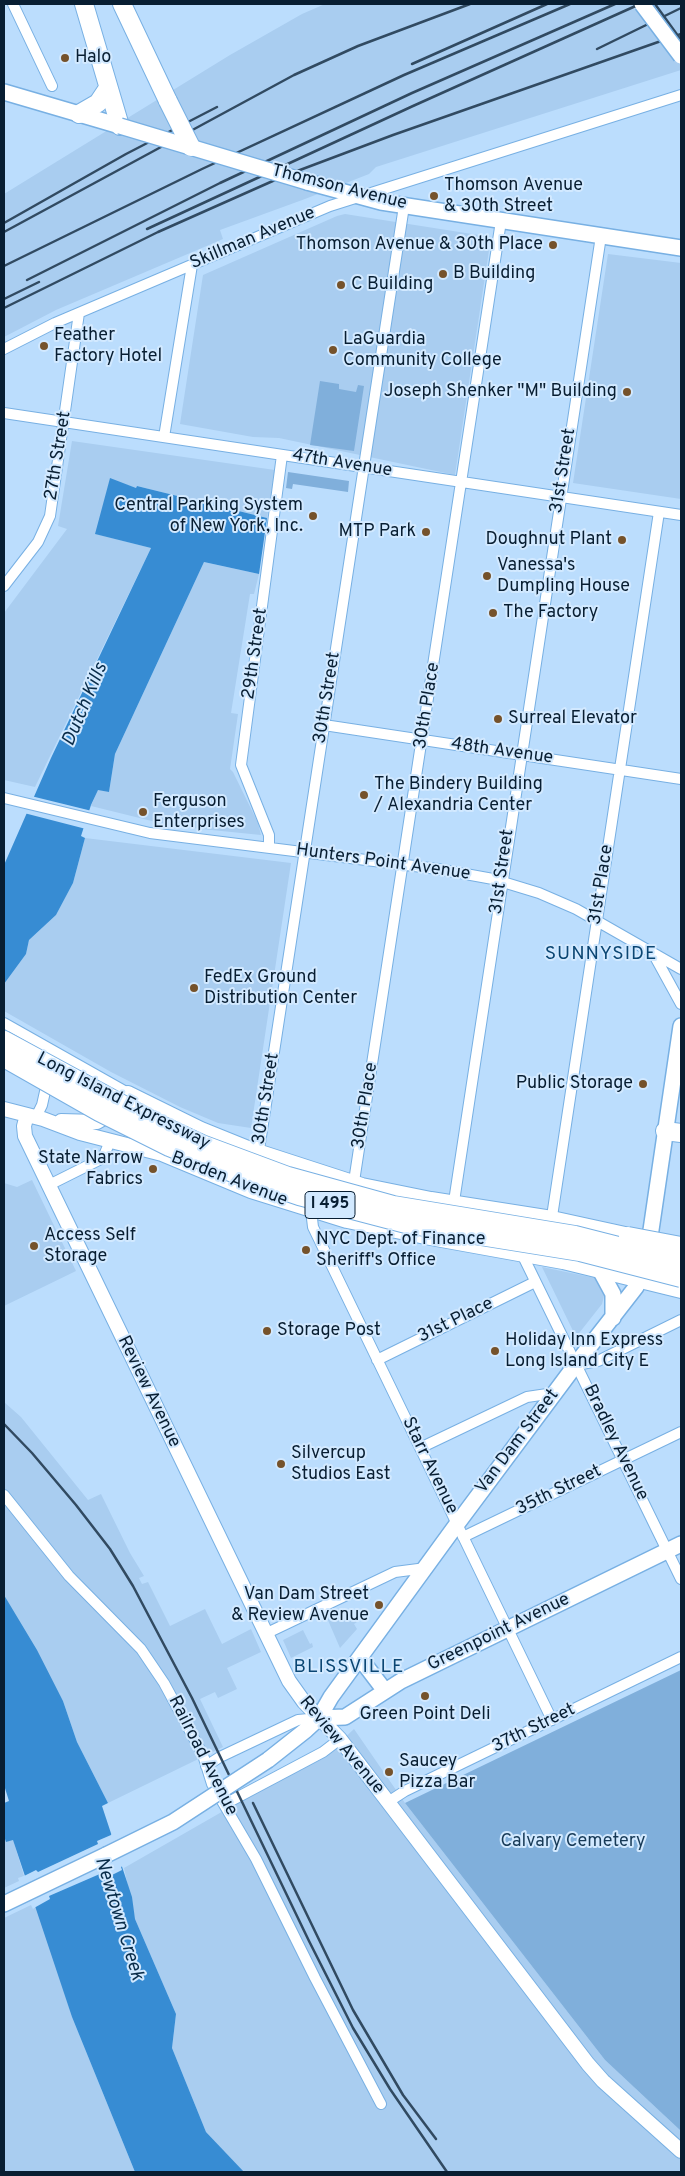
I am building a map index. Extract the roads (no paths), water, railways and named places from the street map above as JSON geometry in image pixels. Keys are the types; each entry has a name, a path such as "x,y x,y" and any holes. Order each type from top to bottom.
{"highway":[{"path":"84,4 120,126"},
{"path":"123,4 191,147"},
{"path":"79,114 98,103 108,88"},
{"name":"Long Island Expressway","path":"4,1040 145,1117 246,1161 288,1176 356,1196 482,1221 575,1235 681,1262"},
{"name":"Long Island Expressway","path":"4,1058 99,1112 169,1147 240,1176 299,1196 406,1224 580,1252 681,1278"},
{"path":"482,1221 570,1224 681,1246"}],"main road":[{"path":"642,4 681,56"},
{"name":"Thomson Avenue","path":"4,92 360,197 404,206 681,248"},
{"name":"Van Dam Street","path":"319,1718 358,1660 426,1568 460,1531 554,1393 636,1287 673,1132 681,1026"},
{"path":"110,1141 121,1107 128,1093"},
{"name":"Borden Avenue","path":"128,1093 200,1129 259,1152 354,1183 454,1203 552,1218 681,1246"},
{"path":"121,1107 122,1132 149,1150"},
{"name":"Borden Avenue","path":"35,1117 94,1123 112,1115 121,1107"},
{"name":"Borden Avenue","path":"4,1109 35,1117 80,1133 149,1150 251,1191 348,1221 545,1258 681,1291"},
{"name":"Review Avenue","path":"35,1117 24,1133 265,1634 289,1680 304,1702 340,1739 593,2070 681,2150"},
{"path":"600,1270 613,1294 613,1318"},
{"name":"Greenpoint Avenue","path":"319,1718 345,1717 401,1681 675,1547"},
{"path":"358,1660 369,1669 385,1691"},
{"path":"4,1904 160,1829 268,1760 319,1718"}],"street":[{"path":"13,4 52,86"},
{"path":"123,4 142,41"},
{"name":"Skillman Avenue","path":"4,349 79,313 330,206 681,95"},
{"name":"30th Street","path":"251,1191 259,1152 362,468 404,206"},
{"name":"30th Place","path":"348,1221 501,221"},
{"name":"31st Street","path":"448,1241 601,236"},
{"path":"164,437 192,265"},
{"name":"27th Street","path":"4,586 34,547 48,522 79,313"},
{"name":"47th Avenue","path":"4,413 681,516"},
{"name":"29th Street","path":"269,848 269,835 241,764 282,455"},
{"name":"31st Place","path":"545,1258 659,512"},
{"name":"48th Avenue","path":"324,725 681,779"},
{"name":"Hunters Point Avenue","path":"4,798 96,822 168,836 462,873 502,881 553,899 597,920 681,969"},
{"path":"653,953 681,1004"},
{"name":"Borden Avenue","path":"4,1023 128,1093"},
{"name":"Review Avenue","path":"35,1117 43,1102 53,1052"},
{"path":"49,1185 103,1158 110,1141"},
{"name":"Starr Avenue","path":"311,1210 312,1227 552,1720"},
{"name":"Bradley Avenue","path":"522,1254 623,1460 675,1547 681,1579"},
{"name":"31st Place","path":"377,1360 535,1282"},
{"path":"576,1365 598,1361 681,1320"},
{"path":"420,1448 527,1397 554,1393"},
{"name":"35th Street","path":"460,1531 623,1460 681,1432"},
{"name":"Railroad Avenue","path":"4,1495 69,1576 149,1659 188,1724 212,1784 256,1859 315,1978 381,2104"},
{"path":"265,1634 395,1572 426,1568"},
{"name":"37th Street","path":"388,1802 405,1790 681,1657"},
{"name":"Greenpoint Avenue","path":"206,1766 220,1757 298,1720 319,1718"},
{"path":"225,1804 323,1752 340,1739"}],"water":[{"name":"Dutch Kills","path":"110,478 136,488 137,486 267,518 259,574 204,562 115,754 109,792 98,790 91,805 81,836 85,838 73,883 56,915 29,940 26,954 4,984 4,865 51,758 151,548 95,534"},
{"name":"Newtown Creek","path":"4,1595 37,1650 63,1701 77,1742 108,1803 102,1806 132,1897 135,1919 176,2014 172,2048 206,2132 244,2172 135,2172 72,2017 13,1840 6,1842 4,1836 4,1803 9,1801 4,1785"}],"railway":[{"path":"4,232 294,75 358,46 470,4"},
{"path":"412,64 547,4"},
{"path":"4,266 202,169 404,75 570,4"},
{"path":"27,280 220,183 412,93 615,4"},
{"path":"634,4 681,60"},
{"path":"147,229 640,4"},
{"path":"645,4 661,26"},
{"path":"655,4 681,40"},
{"path":"597,49 681,8"},
{"path":"4,308 158,232 284,176 393,135 681,34"},
{"path":"4,223 126,154 217,107"},
{"path":"4,299 39,282"},
{"path":"4,1424 32,1453 76,1505 110,1549 133,1586 192,1698 353,2028 390,2089 447,2172"},
{"path":"253,1803 353,2010 403,2095 436,2139"}],"place":[{"name":"Halo","path":"65,58"},
{"name":"Thomson Avenue & 30th Street","path":"434,196"},
{"name":"Thomson Avenue & 30th Place","path":"553,245"},
{"name":"B Building","path":"443,274"},
{"name":"C Building","path":"341,285"},
{"name":"Feather Factory Hotel","path":"44,346"},
{"name":"LaGuardia Community College","path":"333,350"},
{"name":"Joseph Shenker \"M\" Building","path":"627,392"},
{"name":"Central Parking System of New York, Inc.","path":"313,516"},
{"name":"MTP Park","path":"426,532"},
{"name":"Doughnut Plant","path":"622,540"},
{"name":"Vanessa's Dumpling House","path":"487,576"},
{"name":"The Factory","path":"493,613"},
{"name":"Surreal Elevator","path":"498,719"},
{"name":"The Bindery Building / Alexandria Center","path":"364,795"},
{"name":"Ferguson Enterprises","path":"143,812"},
{"name":"FedEx Ground Distribution Center","path":"194,988"},
{"name":"Public Storage","path":"643,1084"},
{"name":"State Narrow Fabrics","path":"153,1169"},
{"name":"Access Self Storage","path":"34,1246"},
{"name":"NYC Dept. of Finance Sheriff's Office","path":"306,1250"},
{"name":"Storage Post","path":"267,1331"},
{"name":"Holiday Inn Express Long Island City E","path":"495,1351"},
{"name":"Silvercup Studios East","path":"281,1464"},
{"name":"Van Dam Street & Review Avenue","path":"379,1605"},
{"name":"Green Point Deli","path":"425,1696"},
{"name":"Saucey Pizza Bar","path":"389,1772"}],"district":[{"name":"SUNNYSIDE","path":"601,955"},
{"name":"BLISSVILLE","path":"349,1668"}],"park label":[{"name":"Calvary Cemetery","path":"573,1842"}]}
